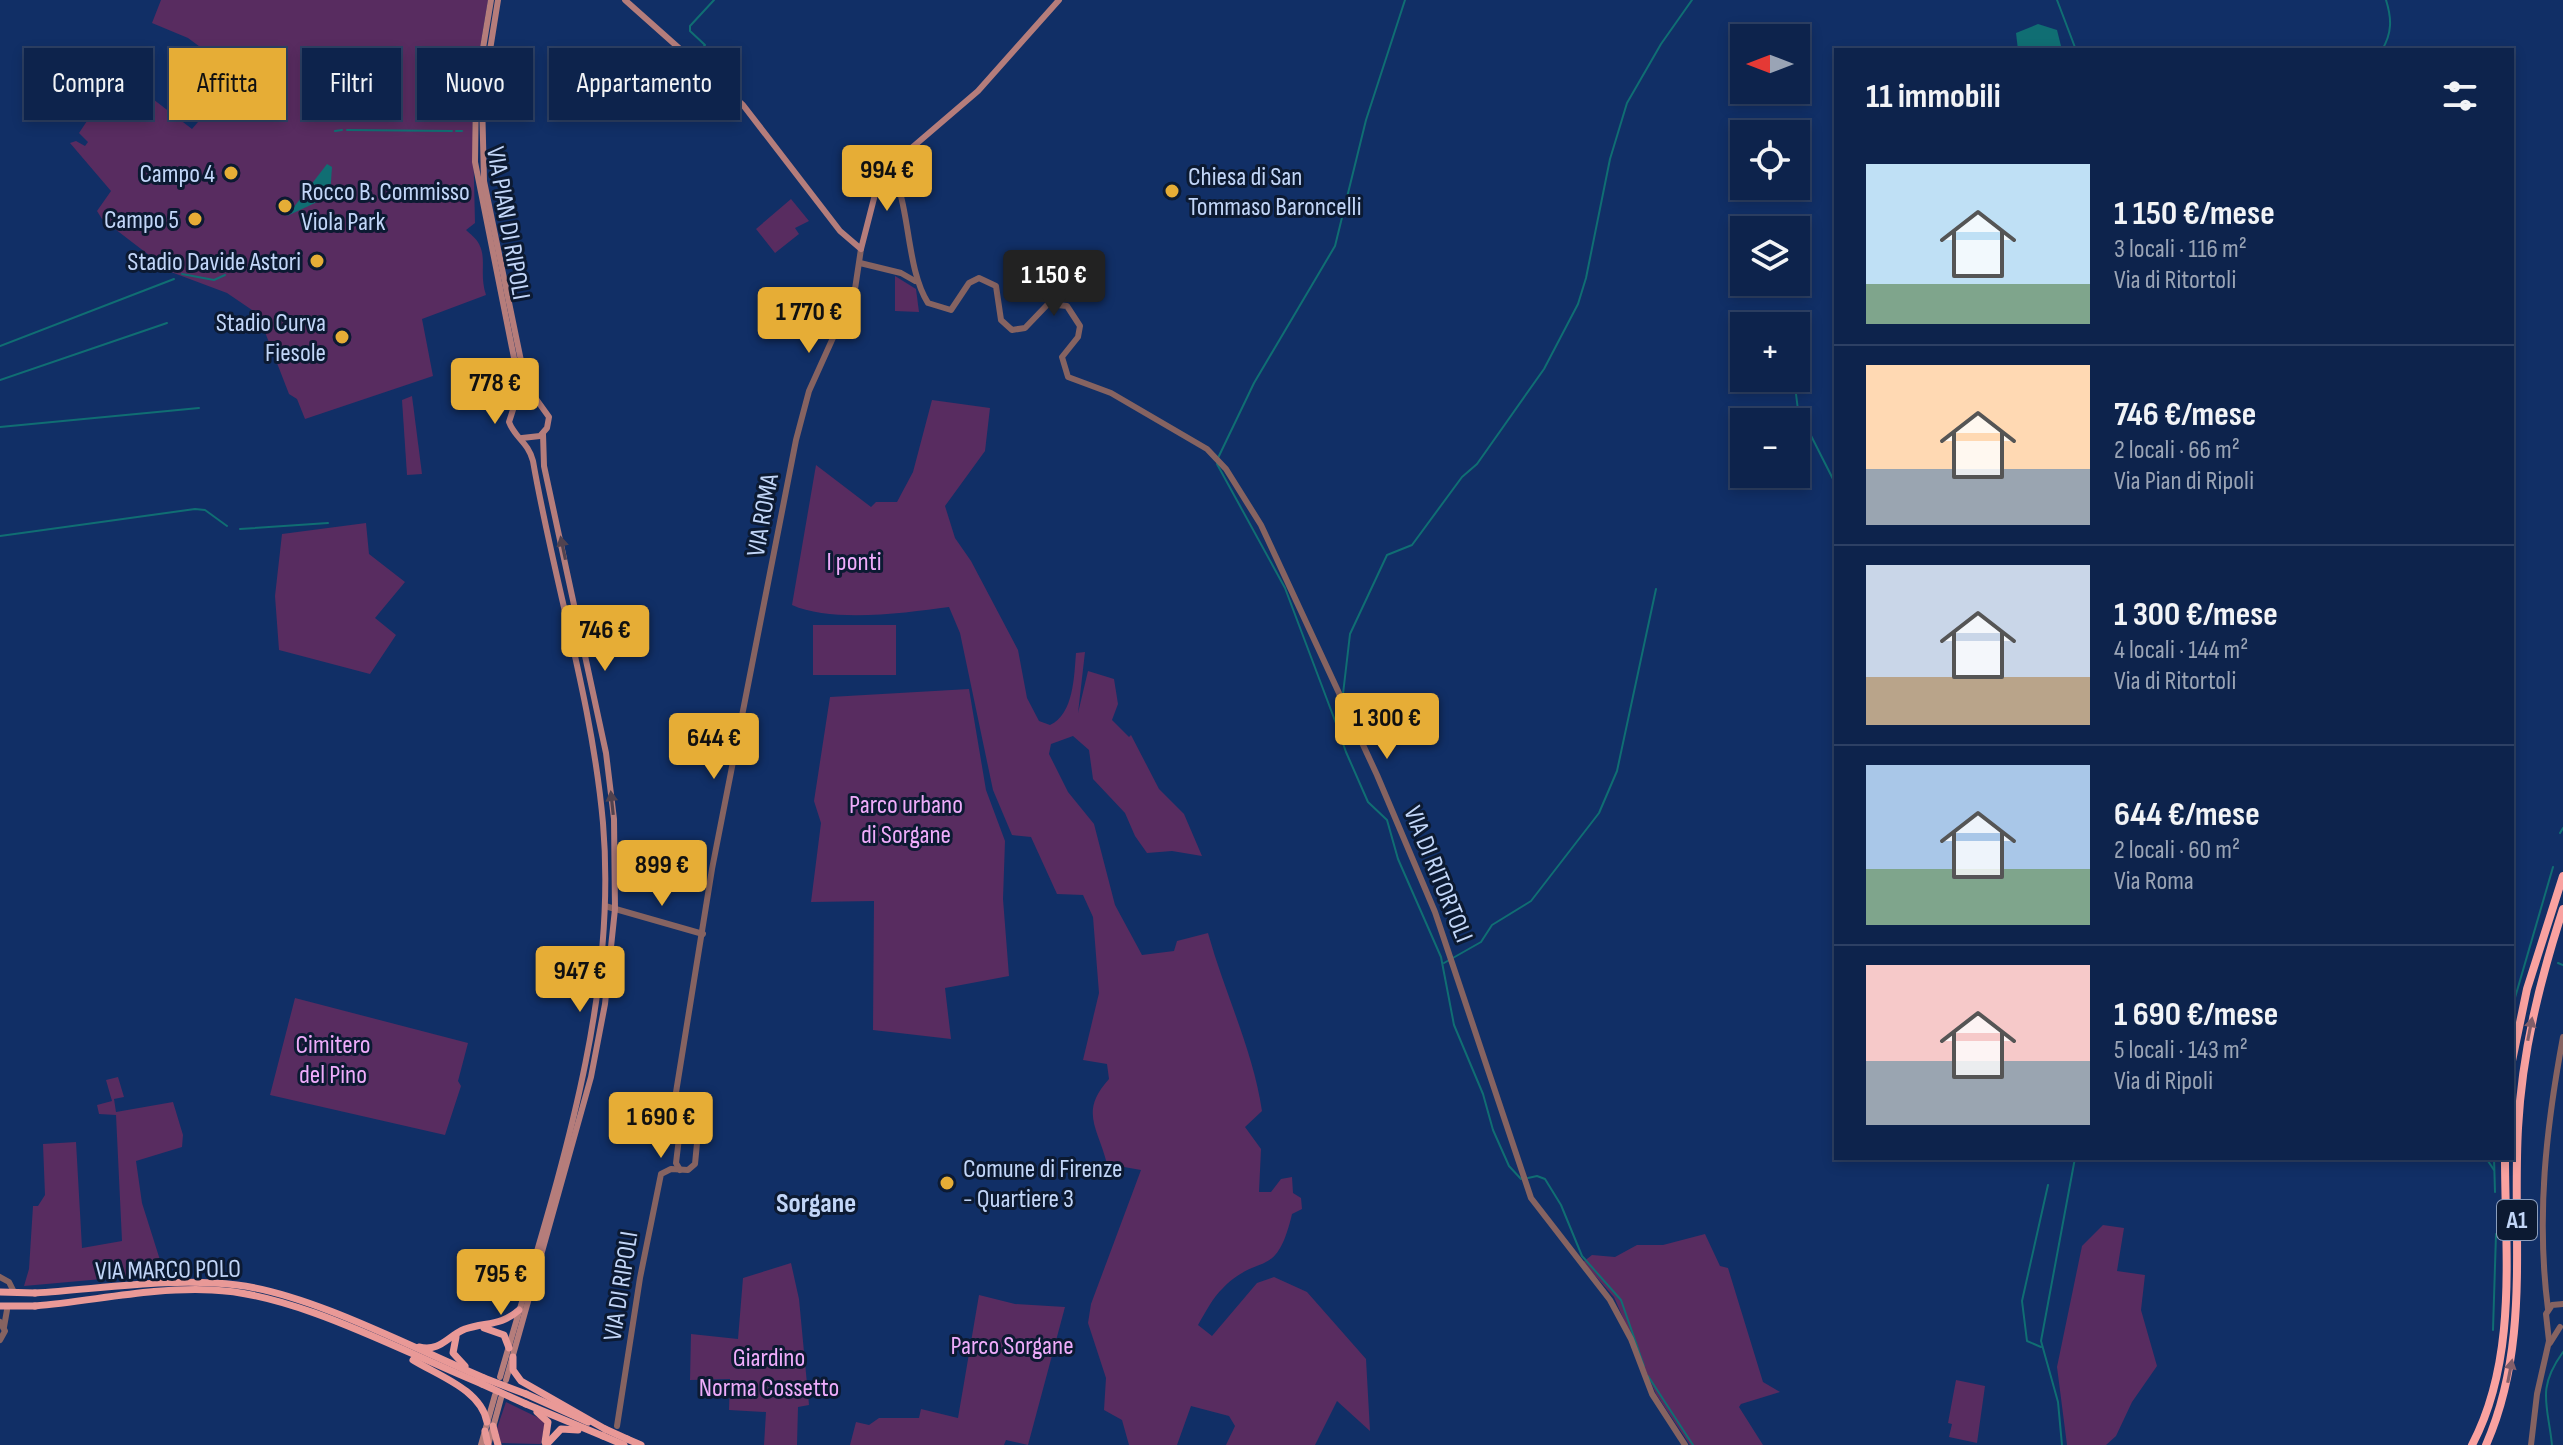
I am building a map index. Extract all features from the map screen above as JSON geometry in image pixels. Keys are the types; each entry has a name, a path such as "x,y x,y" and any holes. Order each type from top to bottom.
{"highway":[{"path":"2514,1051 2527,989 2563,876"},
{"name":"A1","path":"2486,1445 2508,1380 2517,1321 2517,1132 2524,1062 2530,1026 2563,909"},
{"name":"A1","path":"2472,1445 2495,1384 2501,1344 2507,1268 2505,1160"},
{"name":"VIA MARCO POLO","path":"0,1292 236,1285 278,1294 483,1381 526,1394 625,1442 641,1445"},
{"name":"VIA MARCO POLO","path":"9,1301 35,1306 179,1287"},
{"path":"395,1345 434,1349 460,1332 504,1322 519,1310"},
{"path":"482,1327 504,1335 509,1348"},
{"path":"460,1332 453,1345 455,1356 483,1381"},
{"path":"395,1345 474,1397 483,1407 488,1427 498,1445"},
{"path":"513,1357 513,1370 521,1381 604,1432"},
{"name":"VIA MARCO POLO","path":"483,1381 526,1404 604,1432"},
{"path":"526,1404 548,1422 544,1445"},
{"path":"486,1445 488,1427"},
{"path":"544,1445 564,1428 604,1432"}],"main road":[{"name":"VIA PIAN DI RIPOLI","path":"491,0 476,90 475,162 520,388 509,422 514,433 522,438 533,461 595,760 603,825 605,906 598,995 576,1116"},
{"name":"VIA PIAN DI RIPOLI","path":"498,0 482,100 483,171 526,385 545,407 549,417 543,434 544,466 609,773 616,852 615,909 604,1014 576,1116"},
{"path":"625,0 743,105 840,231 861,249"},
{"name":"VIA ROMA","path":"861,249 875,184 887,167 978,91 1059,0"},
{"path":"516,404 536,400"},
{"path":"522,438 533,439 543,434"},
{"path":"576,1116 532,1289 513,1357 503,1379 519,1310 576,1116"},
{"path":"488,1427 498,1397"}],"street":[{"path":"887,167 903,204 901,209 905,213 915,281"},
{"name":"VIA ROMA","path":"680,1170 676,1163 679,1138 674,1120 752,655 803,409 854,291 861,249"},
{"path":"860,263 901,273 915,281"},
{"name":"VIA DI RITORTOLI","path":"915,281 928,303 940,309 953,308 969,283 979,278 996,286 1001,320 1012,330 1028,326 1048,304 1067,306 1080,326 1078,337 1062,357 1068,377 1102,388 1156,418 1207,449 1226,469 1261,525 1284,572 1435,911 1522,1178 1540,1213 1610,1300 1631,1339 1652,1394 1685,1445"},
{"path":"605,906 703,934"},
{"path":"2531,1445 2537,1394 2547,1350 2542,1184 2563,1037"},
{"path":"674,1120 698,1145 695,1164 688,1170 680,1170"},
{"path":"679,1138 690,1136"},
{"name":"VIA DI RIPOLI","path":"617,1426 640,1278 661,1174 666,1169 680,1170"},
{"path":"0,1277 9,1301 2,1324 5,1333 0,1340"},
{"path":"2544,1280 2560,1304 2548,1309"},
{"path":"2547,1350 2562,1327 2548,1322"}],"green space":[{"name":"Rocco B. Commisso Viola Park","path":"161,0 488,0 480,48 417,48 417,120 473,120 475,223 466,230 481,250 486,295 422,319 433,376 305,419 297,399 289,394 258,314 227,293 171,272 102,219 97,211 111,191 70,143 76,141 85,146 88,142 79,133 88,120 153,120 153,99 169,111 169,120 180,120 192,129 200,120 286,120 286,48 202,48 188,38 152,23"},
{"path":"791,199 809,221 795,228 799,234 775,253 756,229"},
{"path":"895,276 916,289 919,312 895,311"},
{"path":"412,396 422,474 407,475 402,400"},
{"name":"I ponti","path":"932,400 990,408 985,451 945,506 955,538 971,561 1018,650 1027,698 1039,721 1050,725 1064,712 1071,694 1076,653 1085,652 1078,713 1088,671 1114,679 1118,704 1112,720 1129,737 1131,735 1159,789 1184,814 1202,856 1172,851 1147,853 1125,813 1093,779 1089,750 1073,736 1051,744 1049,754 1068,792 1094,824 1115,905 1142,955 1174,951 1177,941 1208,933 1258,1088 1262,1111 1245,1127 1261,1149 1259,1192 1271,1192 1281,1179 1292,1177 1293,1193 1301,1198 1302,1209 1292,1214 1280,1249 1273,1258 1247,1270 1223,1288 1198,1325 1212,1336 1257,1283 1274,1277 1307,1292 1366,1359 1370,1431 1337,1401 1315,1445 1226,1445 1235,1426 1229,1416 1191,1406 1177,1445 1129,1445 1122,1420 1104,1410 1106,1378 1088,1323 1091,1304 1141,1170 1107,1164 1093,1120 1095,1101 1109,1079 1107,1064 1083,1060 1099,993 1093,917 1083,895 1057,894 1031,837 1012,835 993,790 960,633 949,607 848,615 827,614 792,605 816,465 871,507 876,502 897,502 913,472"},
{"path":"366,523 369,554 405,582 375,618 396,635 370,674 279,650 275,596 282,534"},
{"path":"813,625 896,625 896,675 813,675"},
{"name":"Parco urbano di Sorgane","path":"969,689 986,790 1005,841 1003,899 1009,976 945,988 951,1039 873,1030 874,901 811,902 821,823 814,801 830,697"},
{"name":"Cimitero del Pino","path":"295,998 468,1043 458,1081 461,1086 445,1135 270,1095"},
{"path":"118,1077 124,1097 114,1099 116,1112 173,1102 183,1135 182,1147 136,1161 142,1203 160,1260 158,1274 24,1286 29,1269 33,1206 38,1206 45,1195 43,1144 76,1142 82,1248 122,1241 116,1115 99,1114 97,1105 112,1101 106,1080"},
{"path":"2103,1225 2124,1228 2117,1271 2145,1275 2141,1310 2157,1366 2132,1402 2116,1436 2106,1445 2067,1445 2057,1367 2082,1246"},
{"path":"1705,1234 1720,1266 1728,1268 1763,1382 1780,1392 1739,1407 1763,1445 1690,1445 1656,1394 1614,1297 1583,1262 1592,1255 1615,1257 1637,1245 1663,1245"},
{"name":"Giardino Norma Cossetto","path":"791,1263 799,1299 809,1405 798,1407 797,1445 764,1445 766,1412 729,1410 730,1379 690,1380 691,1334 738,1339 743,1278"},
{"name":"Parco Sorgane","path":"979,1295 1015,1304 1065,1307 1028,1445 1006,1440 1004,1445 850,1445 856,1422 869,1425 879,1418 919,1418 921,1409 958,1418"},
{"path":"1956,1380 1985,1386 1977,1443 1949,1437 1952,1424 1948,1423"},
{"path":"506,1402 545,1421 541,1444 501,1443 497,1428"}],"shaded area":[{"path":"2038,24 2057,30 2062,48 2018,48 2016,33"},
{"path":"327,164 332,167 330,196 287,216"}],"waterway":[{"path":"702,48 705,45 690,31 690,26 714,0"},
{"path":"1218,458 1254,383 1335,246 1366,120 1405,0"},
{"path":"1343,694 1350,634 1387,555 1412,545 1462,477 1477,464 1544,369 1578,304 1610,159 1627,103 1661,44 1692,0"},
{"path":"2057,0 2075,48"},
{"path":"2383,48 2390,26 2386,0"},
{"path":"335,131 342,130"},
{"path":"347,130 452,131"},
{"path":"456,131 462,131"},
{"path":"182,274 214,280 225,275"},
{"path":"0,346 174,279"},
{"path":"0,380 167,323"},
{"path":"1796,392 1798,410 1834,481"},
{"path":"0,427 199,408"},
{"path":"1217,464 1285,588 1340,734"},
{"path":"0,536 195,509 205,510 227,526"},
{"path":"240,529 328,523"},
{"path":"1444,963 1481,942 1492,925 1531,901 1599,813 1617,771 1656,589"},
{"path":"1341,709 1340,735 1346,752 1368,802 1387,820 1398,859 1441,957 1454,1025 1483,1094 1493,1130 1509,1166 1521,1179"},
{"path":"2560,833 2563,828"},
{"path":"2514,1001 2553,867"},
{"path":"2558,963 2563,965"},
{"path":"2062,1445 2058,1402 2041,1341 2075,1160"},
{"path":"2487,1160 2494,1170"},
{"path":"2494,1160 2495,1192"},
{"path":"1528,1178 1537,1176 1545,1179 1561,1205 1582,1256 1621,1300 1644,1366"},
{"path":"2041,1347 2027,1341 2022,1301 2048,1185"},
{"path":"2493,1330 2496,1234"},
{"path":"2552,1445 2547,1387 2563,1352"},
{"path":"1648,1376 1693,1445"}],"place":[{"name":"Campo 4","path":"231,173"},
{"name":"Chiesa di San Tommaso Baroncelli","path":"1172,191"},
{"name":"Rocco B. Commisso Viola Park","path":"285,206"},
{"name":"Campo 5","path":"195,219"},
{"name":"Stadio Davide Astori","path":"317,261"},
{"name":"Stadio Curva Fiesole","path":"342,337"},
{"name":"Comune di Firenze - Quartiere 3","path":"947,1183"}],"district":[{"name":"Sorgane","path":"816,1202"}]}
